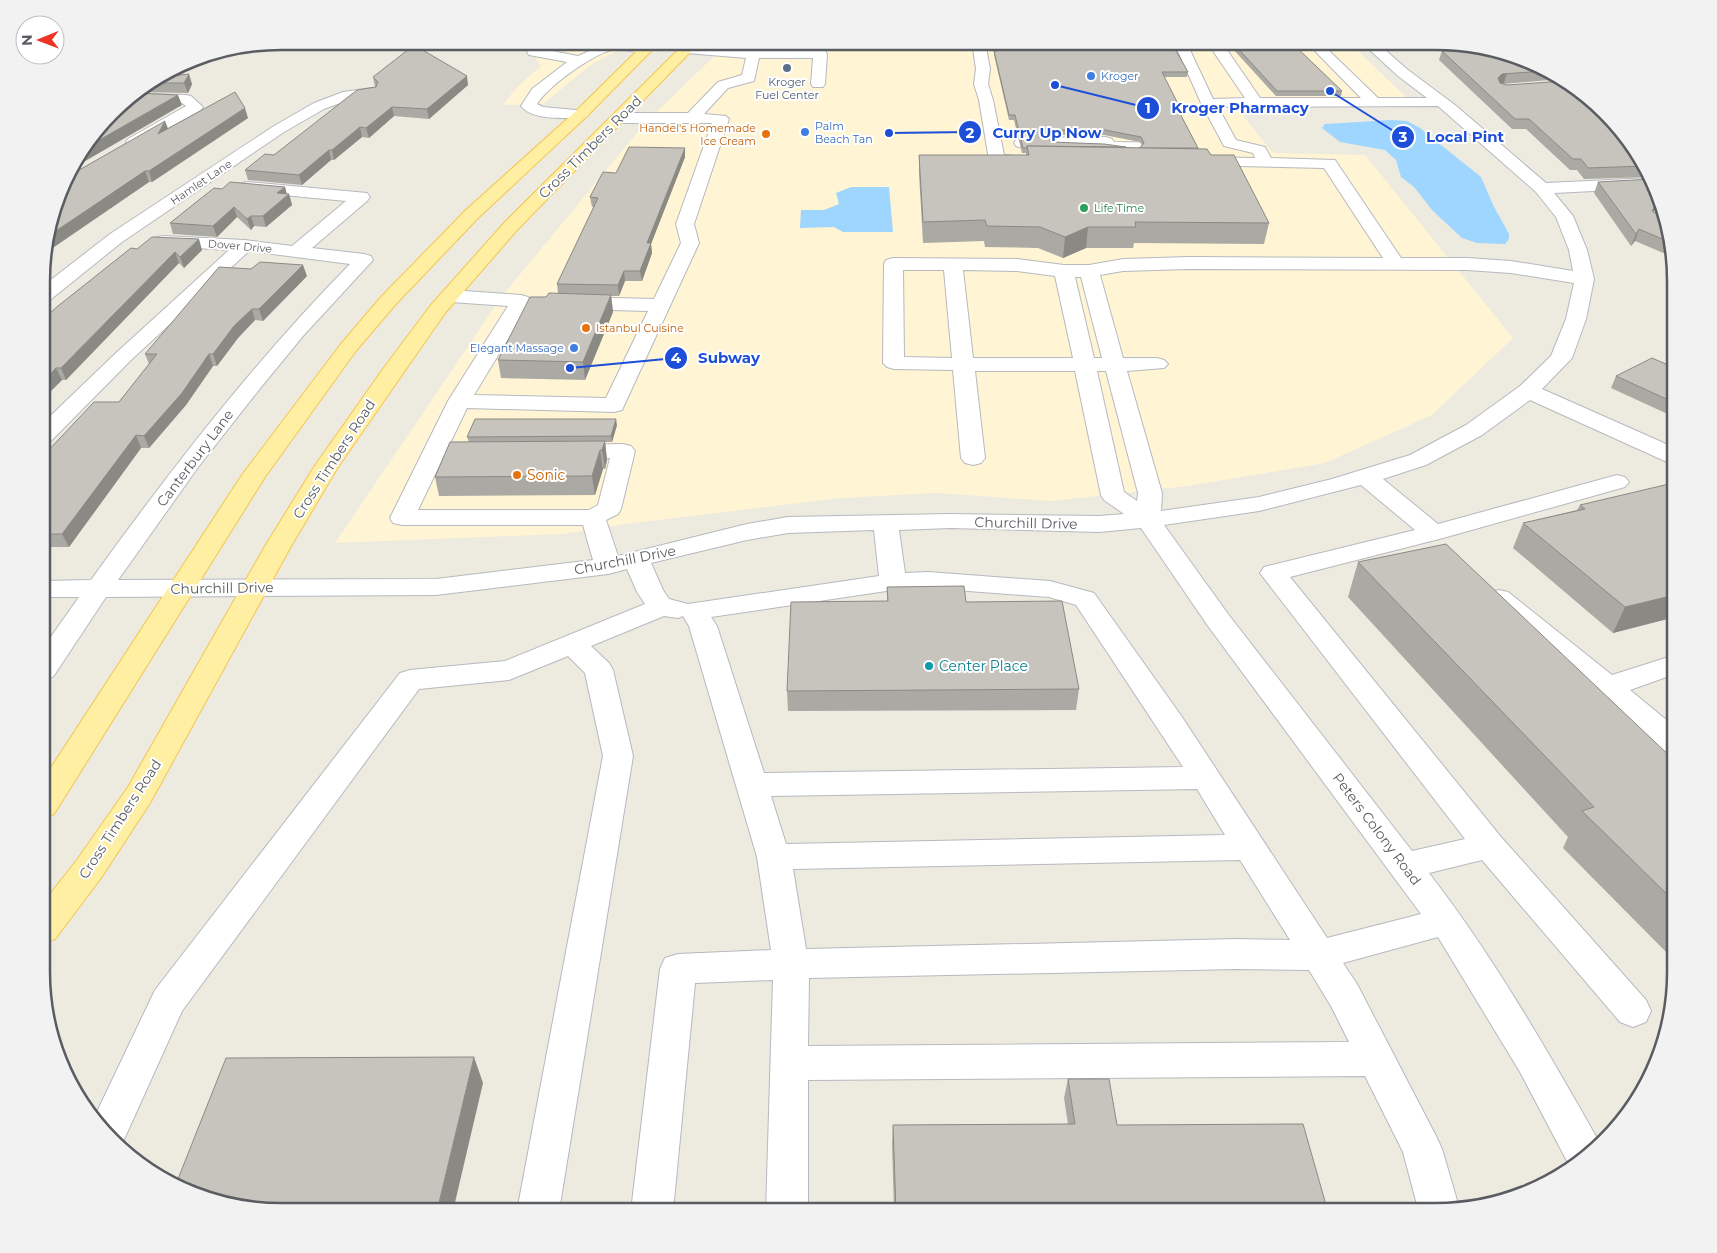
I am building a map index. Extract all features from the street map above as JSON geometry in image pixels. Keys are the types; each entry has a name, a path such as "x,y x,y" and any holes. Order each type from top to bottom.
{"main road":[{"path":"50,795 254,475 348,348 388,301 458,228 581,114 646,50"},
{"name":"Cross Timbers Road","path":"50,920 89,869 139,795 277,548 337,451 438,309 511,226 686,50"},
{"path":"581,114 619,118"}],"street":[{"path":"535,50 534,52 579,60"},
{"path":"581,114 540,111 528,106 537,92 579,60 601,50"},
{"path":"692,118 723,85 748,78 755,50"},
{"path":"777,50 820,54 818,84"},
{"path":"979,50 983,69 981,84 997,160 1047,161"},
{"path":"1184,50 1208,103 1230,143 1262,156"},
{"path":"1220,50 1256,103"},
{"path":"1321,50 1374,102"},
{"name":"Churchill Drive","path":"50,589 436,587 608,566 746,532 788,525 950,521 1099,524 1148,520 1259,504 1366,477 1418,460 1474,430 1528,391 1561,358 1576,319 1584,279 1578,250 1564,216 1542,188 1442,102 1377,50"},
{"name":"Hamlet Lane","path":"50,290 116,238 279,130 319,106 348,95 372,92"},
{"path":"122,150 196,107 186,99 140,98"},
{"path":"1208,103 1442,102"},
{"path":"459,401 614,405 690,242 685,224 721,119 619,118"},
{"path":"995,144 1134,147 1329,163 1396,264"},
{"path":"1077,161 1262,156"},
{"path":"199,183 361,197 297,251"},
{"path":"1542,188 1645,183"},
{"name":"Dover Drive","path":"116,238 245,245 364,260"},
{"path":"50,429 123,357 245,245"},
{"name":"Canterbury Lane","path":"50,660 98,589 203,445 287,342 364,260"},
{"path":"1157,364 1085,366 894,363 893,264 1017,265 1064,271 1089,271 1142,264 1467,264 1584,279"},
{"path":"953,264 973,458"},
{"name":"Peters Colony Road","path":"1064,271 1113,495 1148,520 1218,620 1446,921 1533,1060 1583,1150"},
{"path":"1089,271 1150,493 1148,520"},
{"path":"451,296 540,302 661,305"},
{"path":"540,302 459,401 444,452 402,518 593,517 609,509 623,451 548,452"},
{"path":"1528,391 1667,452"},
{"path":"1366,477 1434,541"},
{"path":"1617,482 1434,541 1273,573 1489,846 1633,1011"},
{"path":"593,517 608,566"},
{"path":"886,523 893,582"},
{"path":"636,559 650,592 661,607"},
{"path":"110,1127 168,1001 410,680 509,670 661,607 694,611 893,582 928,580 1050,589 1085,599 1171,724 1344,995 1422,1149 1437,1203"},
{"path":"1477,580 1667,736"},
{"path":"694,611 703,626 774,857 791,964 787,1203"},
{"path":"539,1203 618,756 599,670 572,644"},
{"path":"1608,687 1667,667"},
{"path":"751,786 1205,778"},
{"path":"1404,866 1489,846"},
{"path":"774,857 1249,847"},
{"path":"653,1203 678,969 791,964 1237,954 1319,955 1446,921"},
{"path":"790,1063 1376,1059"}],"shaded area":[{"path":"530,50 618,50 592,64 543,104 503,105 517,87 541,66"},
{"path":"721,50 1357,50 1414,105 1237,108 1273,153 1365,155 1513,338 1432,415 1325,463 1188,486 1051,501 937,493 841,498 625,524 564,534 335,543 502,296 646,122"}],"water":[{"path":"1392,120 1407,121 1420,128 1481,177 1493,205 1509,234 1509,239 1505,244 1477,243 1462,238 1433,211 1414,187 1401,177 1396,160 1385,150 1340,142 1322,128 1325,124"},
{"path":"851,187 889,187 893,232 843,232 834,227 800,228 801,210 824,210 839,204 836,193"}],"building":[{"path":"408,50 423,50 467,76 427,109 392,107 366,128 360,127 299,175 245,170 265,154 274,155 357,90 376,87 378,82 373,77"},
{"path":"1176,50 1188,72 1162,72 1178,104 1175,104 1198,148 1138,148 1144,143 1141,137 1105,130 1057,130 1051,132 1048,136 1051,142 1104,144 1126,147 1027,146 1027,148 1023,148 1015,115 1009,115 994,51"},
{"path":"1239,50 1299,50 1342,91 1277,91"},
{"path":"1442,51 1481,54 1511,62 1533,72 1502,74 1498,78 1500,83 1507,85 1553,82 1588,107 1610,129 1637,166 1588,168 1581,159 1573,159 1529,119 1515,119"},
{"path":"189,74 184,83 162,83 176,75"},
{"path":"235,92 245,108 149,171 145,171 55,231 62,206 78,170 165,121 158,134"},
{"path":"146,94 178,95 97,141 129,107"},
{"name":"Life Time","path":"1027,146 1207,149 1211,155 1234,155 1269,223 1135,222 1136,227 1088,227 1065,237 1040,227 987,226 985,220 923,222 919,155 1029,155"},
{"path":"629,147 685,148 647,243 651,243 640,271 624,271 618,285 557,284 598,198 590,197 603,172 616,173"},
{"path":"1643,179 1655,206 1652,211 1657,214 1663,240 1639,229 1636,234 1598,182"},
{"path":"230,182 285,187 277,193 289,194 263,216 251,216 247,219 234,207 213,226 170,223 214,188 222,189"},
{"path":"152,237 199,239 180,257 175,252 61,368 56,368 50,374 50,313 131,248 137,249"},
{"path":"260,262 303,265 259,309 252,309 234,326 213,354 209,354 182,393 144,436 136,435 62,534 50,534 50,449 94,402 119,402 157,354 145,354 219,267 251,269"},
{"path":"549,293 611,295 583,362 498,360 530,297 546,297"},
{"path":"1652,358 1667,365 1667,399 1616,376"},
{"path":"475,419 616,419 611,436 467,437"},
{"path":"605,441 602,450 600,450 592,476 435,477 450,442"},
{"path":"1667,484 1667,597 1625,607 1523,523 1585,509 1580,505"},
{"path":"1446,544 1667,753 1667,894 1582,811 1594,807 1358,562"},
{"name":"Center Place","path":"964,586 966,602 1062,601 1079,689 787,691 791,602 888,601 887,587"},
{"path":"474,1057 439,1203 266,1203 236,1199 206,1191 178,1179 226,1058"},
{"path":"1068,1079 1109,1079 1117,1125 1303,1124 1325,1203 896,1203 893,1125 1075,1124"}],"place":[{"name":"Kroger Fuel Center","path":"787,68"},
{"name":"Kroger","path":"1091,76"},
{"name":"Kroger Pharmacy","path":"1055,85"},
{"name":"Local Pint","path":"1330,91"},
{"name":"Palm Beach Tan","path":"805,132"},
{"name":"Curry Up Now","path":"889,133"},
{"name":"Handel's Homemade Ice Cream","path":"766,134"},
{"name":"Life Time","path":"1084,208"},
{"name":"Istanbul Cuisine","path":"586,328"},
{"name":"Elegant Massage","path":"574,348"},
{"name":"Subway","path":"570,368"},
{"name":"Sonic","path":"517,475"},
{"name":"Center Place","path":"929,666"}]}
